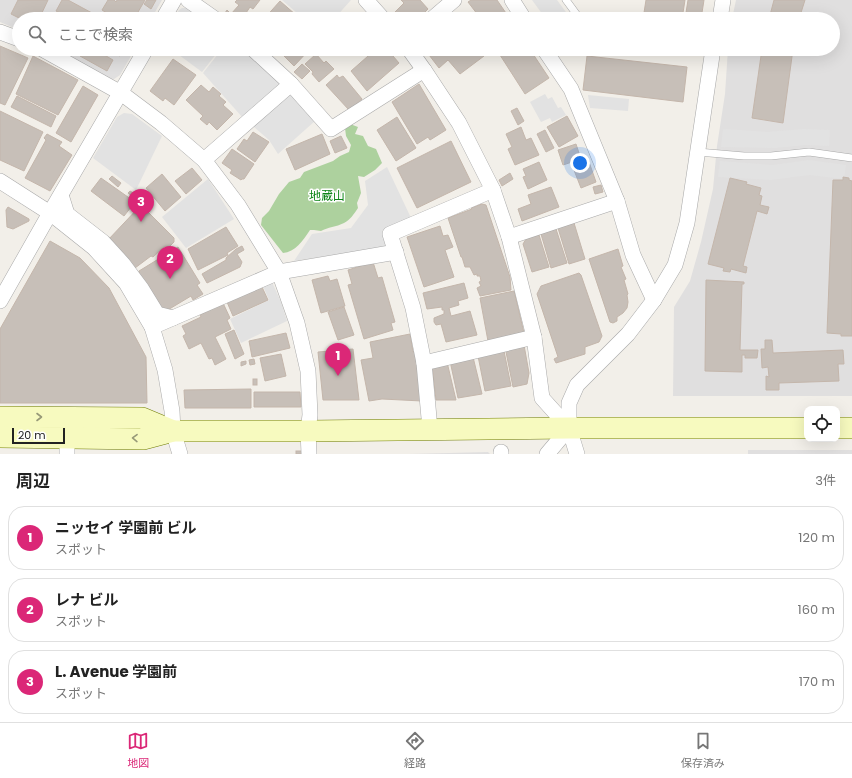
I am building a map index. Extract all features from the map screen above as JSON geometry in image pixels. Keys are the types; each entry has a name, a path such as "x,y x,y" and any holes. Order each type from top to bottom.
{"street":[{"path":"167,12 174,0"},
{"path":"188,0 205,12"},
{"path":"366,0 377,12"},
{"path":"440,12 454,0"},
{"path":"512,0 520,12"},
{"path":"721,12 724,0"},
{"path":"0,32 12,37"},
{"path":"54,56 120,94 161,123 204,160 238,205 279,272 297,323 308,372 310,415 308,431 309,454"},
{"path":"0,301 60,195 142,56"},
{"path":"261,56 291,84 331,129 424,70"},
{"path":"414,56 459,123 493,190 509,237 534,337 542,398 569,428"},
{"path":"549,56 571,89 617,202 633,255 654,300"},
{"path":"577,454 569,428 569,403 578,385 628,334 654,300 675,266 687,223 712,56"},
{"path":"204,160 291,84"},
{"path":"0,181 50,214 94,248 126,283 152,327 165,370 174,431 180,454"},
{"path":"430,429 424,363 413,308 390,234 493,190"},
{"path":"60,195 66,214 103,242 123,264 141,288 157,314 173,318"},
{"path":"509,237 617,202"},
{"path":"152,327 279,272 396,252"},
{"path":"424,363 534,337"},
{"path":"0,417 142,418 174,431"},
{"path":"548,454 569,428"},
{"path":"0,437 67,446 143,438 174,431 804,428"},
{"path":"840,428 852,428"}],"lane":[{"path":"566,0 575,12"},
{"path":"698,152 771,156 808,152 852,158"}],"shaded area":[{"path":"0,0 162,0 155,12 12,12 12,27 0,22"},
{"path":"282,0 351,0 340,12 296,12"},
{"path":"532,0 557,0 566,12 541,12"},
{"path":"736,0 852,0 852,396 673,396 674,307 690,281 701,242 713,189 717,146 725,94 728,56 840,56 840,12 733,12"},
{"path":"182,8 188,8 193,12 178,12"},
{"path":"71,56 131,56 120,75 114,79 107,78"},
{"path":"180,56 215,56 202,72"},
{"path":"216,56 251,56 279,82 279,85 243,118 203,73"},
{"path":"545,94 548,99 552,97 558,108 561,107 566,115 552,122 550,118 541,122 530,102"},
{"path":"289,95 294,96 315,121 278,154 269,140 253,126"},
{"path":"588,95 629,99 628,111 590,108"},
{"path":"124,113 132,114 162,136 136,190 93,158 117,117"},
{"path":"723,129 766,132 804,129 830,130 829,146 806,145 775,148 721,147"},
{"path":"809,160 846,165 844,179 809,175 771,180 718,177 720,161 773,165"},
{"path":"387,167 411,218 382,231 386,242 385,246 382,248 294,261 312,234 351,228 368,205 365,181"},
{"path":"208,179 234,219 186,248 162,217"},
{"path":"272,282 281,302 287,321 241,343 230,319 269,300 262,284"},
{"path":"748,450 852,450 852,454 748,454"},
{"path":"488,452 490,454 409,454"}],"green space":[{"name":"地蔵山","path":"350,124 358,127 355,134 363,136 368,146 376,149 382,163 375,170 364,177 358,176 361,193 357,203 358,208 348,220 344,223 321,231 310,230 302,242 295,248 291,251 283,253 261,225 262,218 269,211 279,194 289,182 300,178 304,172 333,161 349,152 351,145 346,136 345,128"}],"building":[{"path":"18,0 48,0 42,12 12,12"},
{"path":"62,0 68,0 90,12 58,12 56,11"},
{"path":"108,0 114,0 116,2 117,0 145,0 138,12 105,12 102,10"},
{"path":"147,0 156,0 151,9 144,4"},
{"path":"237,0 260,0 253,9 250,7 247,12 233,12 239,5 235,2"},
{"path":"401,0 420,0 428,9 425,12 395,12 404,3"},
{"path":"471,0 497,0 505,12 476,12 468,2"},
{"path":"646,0 685,0 683,12 644,12"},
{"path":"688,0 704,0 702,12 686,12"},
{"path":"774,0 805,0 801,12 771,12"},
{"path":"280,1 293,12 270,12"},
{"path":"0,46 12,51 12,56 23,56 28,58 5,105 0,103"},
{"path":"33,56 78,80 58,115 16,94"},
{"path":"80,56 106,56 113,60 107,71"},
{"path":"284,56 303,56 294,66"},
{"path":"314,56 318,56 324,63 326,61 334,69 319,82 312,74 313,72 305,64"},
{"path":"368,56 393,56 399,63 367,91 351,71"},
{"path":"430,56 484,56 460,74 448,60 439,68"},
{"path":"501,56 534,56 549,78 525,94"},
{"path":"587,56 687,67 683,102 583,90"},
{"path":"761,56 792,56 783,123 752,118"},
{"path":"173,59 196,75 174,105 165,98 163,101 150,91"},
{"path":"302,64 310,71 302,79 294,72"},
{"path":"337,75 339,78 343,76 362,99 349,110 326,85"},
{"path":"419,84 446,130 430,140 428,137 417,144 392,102"},
{"path":"201,85 209,92 213,87 221,94 219,96 226,102 223,105 233,114 217,130 209,122 207,125 200,119 203,116 186,100"},
{"path":"83,86 98,95 71,142 56,133"},
{"path":"17,96 56,116 51,127 11,107"},
{"path":"517,108 524,121 518,125 511,111"},
{"path":"0,111 43,132 24,171 0,160"},
{"path":"567,116 578,136 559,147 547,127"},
{"path":"397,117 416,148 396,161 377,130"},
{"path":"521,127 526,140 531,138 539,155 515,165 508,149 512,147 506,134"},
{"path":"545,130 554,148 546,152 537,134"},
{"path":"253,132 269,142 255,162 237,149 244,139 247,141"},
{"path":"47,134 62,142 59,146 72,155 50,191 25,178 46,140 44,138"},
{"path":"322,134 330,154 295,170 286,149"},
{"path":"341,136 347,148 335,153 330,141"},
{"path":"451,141 471,182 417,208 397,168"},
{"path":"576,144 581,159 563,165 558,150"},
{"path":"232,149 254,164 244,179 241,180 230,173 232,170 222,163"},
{"path":"588,159 596,182 581,188 572,165"},
{"path":"539,162 547,180 528,189 523,177 526,176 523,169"},
{"path":"192,168 202,180 186,194 175,181"},
{"path":"510,173 513,179 502,186 499,180"},
{"path":"162,174 181,197 165,211 146,188"},
{"path":"112,176 121,183 118,187 109,179"},
{"path":"843,177 849,178 849,180 852,181 852,336 841,336 841,334 827,333 833,180 843,180"},
{"path":"101,178 135,202 124,216 91,191"},
{"path":"730,178 747,182 746,184 761,188 759,195 762,196 760,205 769,207 767,214 757,211 743,266 747,267 746,273 731,269 730,272 723,271 724,268 708,264"},
{"path":"601,185 603,192 595,194 593,187"},
{"path":"551,187 559,207 522,221 518,209 531,204 528,195"},
{"path":"130,191 135,194 133,197 128,193"},
{"path":"482,204 486,205 510,277 511,290 480,296 477,288 481,286 479,282 481,281 480,276 477,276 477,274 474,275 470,267 465,267 448,218"},
{"path":"141,205 174,238 174,242 168,248 165,246 153,257 151,256 135,268 108,240"},
{"path":"8,207 29,219 29,221 13,229 7,227 6,210"},
{"path":"574,223 585,259 569,264 558,228"},
{"path":"440,226 443,236 448,235 453,247 445,250 454,277 424,287 407,237"},
{"path":"226,227 238,246 227,253 228,255 198,270 188,249"},
{"path":"556,229 567,263 551,268 541,234"},
{"path":"539,235 549,267 532,272 523,244 526,239"},
{"path":"50,241 80,258 109,288 146,357 147,403 0,403 0,329"},
{"path":"242,246 244,250 237,254 242,262 240,267 207,283 202,274 226,260 226,258 236,249"},
{"path":"178,247 200,283 197,285 203,294 193,300 191,296 166,311 161,310 139,275 139,271"},
{"path":"618,249 623,266 621,267 626,279 624,280 628,294 628,302 627,308 617,317 617,321 613,323 610,322 589,259"},
{"path":"373,262 378,278 382,277 395,322 391,323 393,330 364,339 348,285 352,284 348,270"},
{"path":"579,273 602,336 599,342 585,347 585,354 556,363 554,359 558,357 537,294 541,286"},
{"path":"328,276 330,281 337,279 345,306 321,313 312,280"},
{"path":"706,280 744,282 744,284 742,284 740,350 758,350 757,358 745,358 745,355 742,355 742,372 705,371"},
{"path":"464,283 468,298 458,301 459,305 449,308 451,316 470,311 477,335 446,342 441,324 436,325 434,322 434,318 444,314 444,310 442,310 442,307 427,309 423,293"},
{"path":"262,287 268,300 233,316 227,302"},
{"path":"514,291 524,333 488,341 480,298"},
{"path":"223,303 230,318 227,320 231,329 215,337 226,359 215,365 212,358 209,359 201,343 189,349 183,336 186,334 182,326 201,317 200,315"},
{"path":"344,307 354,335 338,340 328,312"},
{"path":"234,330 244,354 235,359 225,334"},
{"path":"286,333 290,348 252,357 249,341"},
{"path":"410,334 413,352 415,351 422,401 382,399 369,401 361,360 373,358 370,342"},
{"path":"765,340 772,340 773,353 843,350 844,364 838,364 839,381 779,383 779,390 766,390 766,376 769,377 768,367 762,368 761,349 765,349"},
{"path":"524,345 529,373 527,384 513,387 505,347"},
{"path":"353,349 359,400 323,400 318,352"},
{"path":"504,351 511,386 485,391 478,356"},
{"path":"281,354 286,376 265,381 260,358"},
{"path":"473,357 482,394 458,398 450,361"},
{"path":"254,359 255,364 250,365 249,360"},
{"path":"246,361 246,364 241,366 241,362"},
{"path":"447,362 456,400 436,400 432,365"},
{"path":"253,379 257,379 257,385 253,385"},
{"path":"251,389 251,408 185,408 184,390"},
{"path":"254,392 300,392 301,407 254,407"},
{"path":"296,451 303,451 303,454 296,454"}],"place":[{"name":"L. Avenue 学園前","path":"141,222"},
{"name":"レナ ビル","path":"170,279"},
{"name":"ニッセイ 学園前 ビル","path":"338,376"}]}
